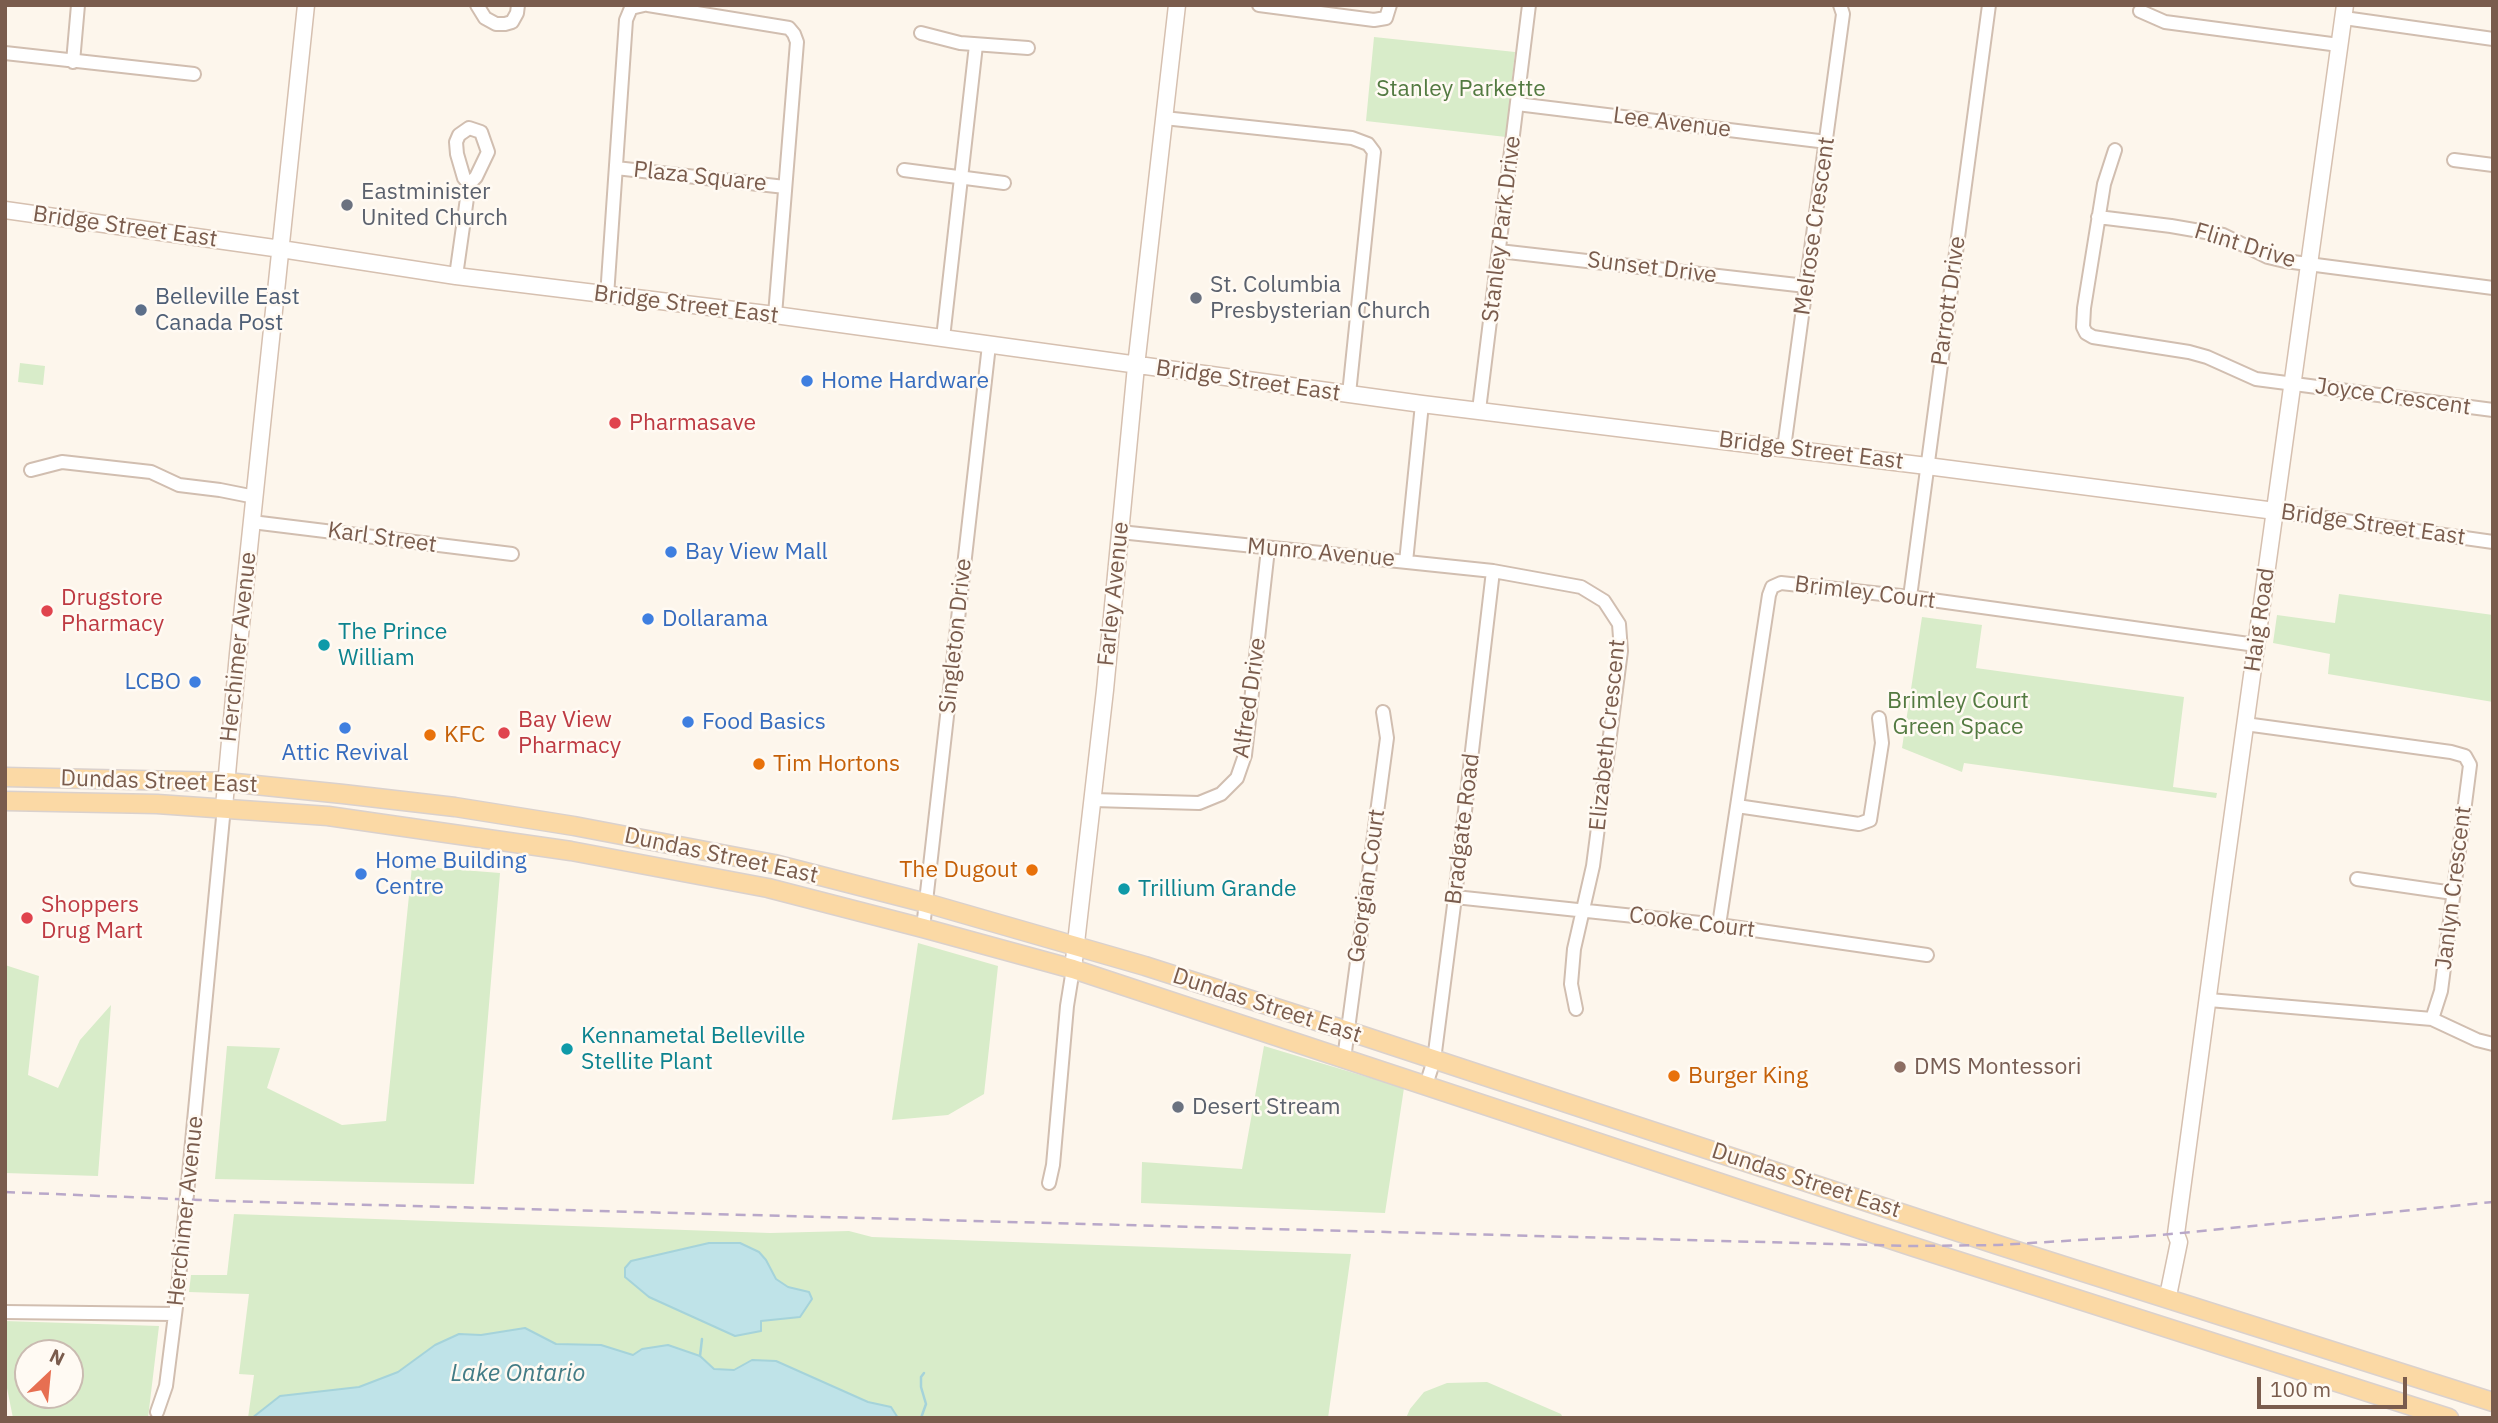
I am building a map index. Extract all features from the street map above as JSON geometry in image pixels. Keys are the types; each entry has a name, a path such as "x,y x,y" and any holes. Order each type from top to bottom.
{"main road":[{"name":"Dundas Street East","path":"5,777 226,782 343,794 455,807 774,864 1075,945 2493,1402"},
{"path":"122,803 144,795 205,793 226,782"},
{"path":"224,807 240,799 315,800 343,794"},
{"name":"Dundas Street East","path":"5,801 224,807 390,824 571,851 768,888 1073,969 2442,1415"},
{"path":"1138,990 1144,967"},
{"path":"1630,1152 1636,1125"},
{"path":"1764,1196 1771,1170"},
{"path":"2325,1378 2333,1352"},
{"path":"2442,1415 2444,1386"}],"street":[{"path":"73,62 78,5"},
{"name":"Herchimer Avenue","path":"157,1412 166,1387 175,1314 252,522 306,5"},
{"path":"477,5 485,18 496,24 512,22 518,5"},
{"name":"Plaza Square","path":"607,296 626,20 631,8 646,5 789,28 794,34 797,42 775,315"},
{"name":"Farley Avenue","path":"1049,1183 1053,1165 1067,1006 1093,800 1136,366 1177,5"},
{"path":"1259,5 1374,20 1385,18 1390,5"},
{"name":"Stanley Park Drive","path":"1479,410 1529,5"},
{"name":"Melrose Crescent","path":"1784,448 1827,142 1843,14 1840,5"},
{"name":"Parrott Drive","path":"1910,597 1989,5"},
{"path":"2140,11 2165,22 2339,45"},
{"path":"2345,12 2493,39"},
{"name":"Haig Road","path":"2154,1323 2162,1297 2161,1288 2171,1241 2176,1234 2308,264 2345,12"},
{"path":"921,33 976,45 1028,48"},
{"path":"943,338 976,45"},
{"path":"5,54 194,74"},
{"name":"Lee Avenue","path":"1517,104 1827,142"},
{"path":"1164,118 1352,138 1368,144 1374,152 1349,394"},
{"path":"2098,217 2108,166 2115,150"},
{"path":"2454,160 2493,165"},
{"name":"Plaza Square","path":"615,168 785,187"},
{"path":"904,170 1004,183"},
{"path":"456,276 469,184"},
{"name":"Bridge Street East","path":"5,210 281,248 456,276 775,315 1422,404 1927,466 2493,542"},
{"name":"Flint Drive","path":"2098,217 2223,235 2268,257 2493,288"},
{"name":"Joyce Crescent","path":"2098,217 2082,327 2093,337 2189,352 2207,357 2244,375 2293,384 2493,410"},
{"name":"Sunset Drive","path":"1499,251 1806,286"},
{"name":"Singleton Drive","path":"923,928 989,345"},
{"name":"Munro Avenue","path":"1121,532 1406,562 1422,404"},
{"path":"32,470 62,463 151,471 180,485 255,497"},
{"name":"Karl Street","path":"252,522 512,554"},
{"name":"Alfred Drive","path":"1093,800 1199,803 1221,794 1237,778 1245,755 1268,549"},
{"name":"Elizabeth Crescent","path":"1406,562 1493,572 1581,587 1604,601 1619,624 1621,651 1618,683 1593,866 1582,909 1571,973 1576,1009"},
{"name":"Bradgate Road","path":"1426,1085 1434,1060 1493,572"},
{"name":"Brimley Court","path":"1718,925 1772,587 1781,583 1910,597 2256,645"},
{"name":"Georgian Court","path":"1344,1059 1387,738 1383,712"},
{"path":"1737,806 1859,824 1870,820 1882,743 1878,718"},
{"name":"Janlyn Crescent","path":"2245,724 2465,756 2470,765 2441,991 2432,1019"},
{"path":"2357,879 2453,893"},
{"name":"Cooke Court","path":"1455,897 1718,925 1927,954"},
{"path":"2209,1000 2420,1016 2493,1044"},
{"path":"5,1312 175,1314"}],"green space":[{"name":"Stanley Parkette","path":"1374,37 1515,52 1506,137 1366,121"},
{"path":"20,363 45,366 43,385 18,382"},
{"path":"2339,594 2493,615 2493,702 2328,674 2330,654 2273,643 2277,615 2335,623"},
{"name":"Brimley Court Green Space","path":"1922,617 1982,625 1976,668 2184,697 2173,787 2217,793 2216,798 1964,763 1962,772 1902,748"},
{"path":"412,866 500,873 474,1184 215,1179 227,1046 280,1048 267,1088 342,1125 386,1121"},
{"path":"918,943 998,966 984,1094 948,1115 892,1120"},
{"path":"5,965 39,976 28,1075 58,1088 80,1040 111,1005 98,1176 5,1173"},
{"path":"1264,1046 1404,1088 1385,1213 1141,1203 1142,1162 1242,1169"},
{"path":"234,1214 770,1233 849,1231 872,1237 1351,1254 1328,1418 898,1418 891,1407 868,1402 752,1360 734,1370 714,1369 700,1356 642,1349 633,1355 601,1345 556,1344 525,1328 481,1335 459,1334 435,1345 398,1372 359,1387 280,1396 252,1418 248,1418 254,1375 239,1374 249,1294 189,1292 191,1275 227,1275"},
{"path":"5,1321 159,1326 148,1418 13,1418 5,1378"},
{"path":"1487,1382 1561,1414 1563,1418 1406,1418 1424,1392 1447,1383"}],"water":[{"path":"709,1243 740,1243 759,1252 776,1279 788,1287 809,1292 812,1299 800,1317 761,1321 761,1331 735,1336 649,1297 625,1277 625,1268 631,1261"},
{"name":"Lake Ontario","path":"525,1328 556,1344 601,1345 633,1355 642,1349 668,1345 700,1356 714,1369 734,1370 752,1360 776,1361 868,1402 891,1407 898,1418 252,1418 280,1396 359,1387 398,1372 435,1345 459,1334 481,1335"}],"waterway":[{"path":"700,1356 702,1339"},
{"path":"921,1418 926,1404 921,1387 924,1373"}],"railway":[{"path":"5,1192 225,1201 1911,1246 1998,1245 2161,1235 2493,1202"}],"place":[{"name":"Eastminister United Church","path":"347,205"},
{"name":"St. Columbia Presbysterian Church","path":"1196,298"},
{"name":"Belleville East Canada Post","path":"141,310"},
{"name":"Home Hardware","path":"807,381"},
{"name":"Pharmasave","path":"615,423"},
{"name":"Bay View Mall","path":"671,552"},
{"name":"Drugstore Pharmacy","path":"47,611"},
{"name":"Dollarama","path":"648,619"},
{"name":"The Prince William","path":"324,645"},
{"name":"LCBO","path":"195,682"},
{"name":"Food Basics","path":"688,722"},
{"name":"Attic Revival","path":"345,728"},
{"name":"Bay View Pharmacy","path":"504,733"},
{"name":"KFC","path":"430,735"},
{"name":"Tim Hortons","path":"759,764"},
{"name":"The Dugout","path":"1032,870"},
{"name":"Home Building Centre","path":"361,874"},
{"name":"Trillium Grande","path":"1124,889"},
{"name":"Shoppers Drug Mart","path":"27,918"},
{"name":"Kennametal Belleville Stellite Plant","path":"567,1049"},
{"name":"DMS Montessori","path":"1900,1067"},
{"name":"Burger King","path":"1674,1076"},
{"name":"Desert Stream","path":"1178,1107"}]}
